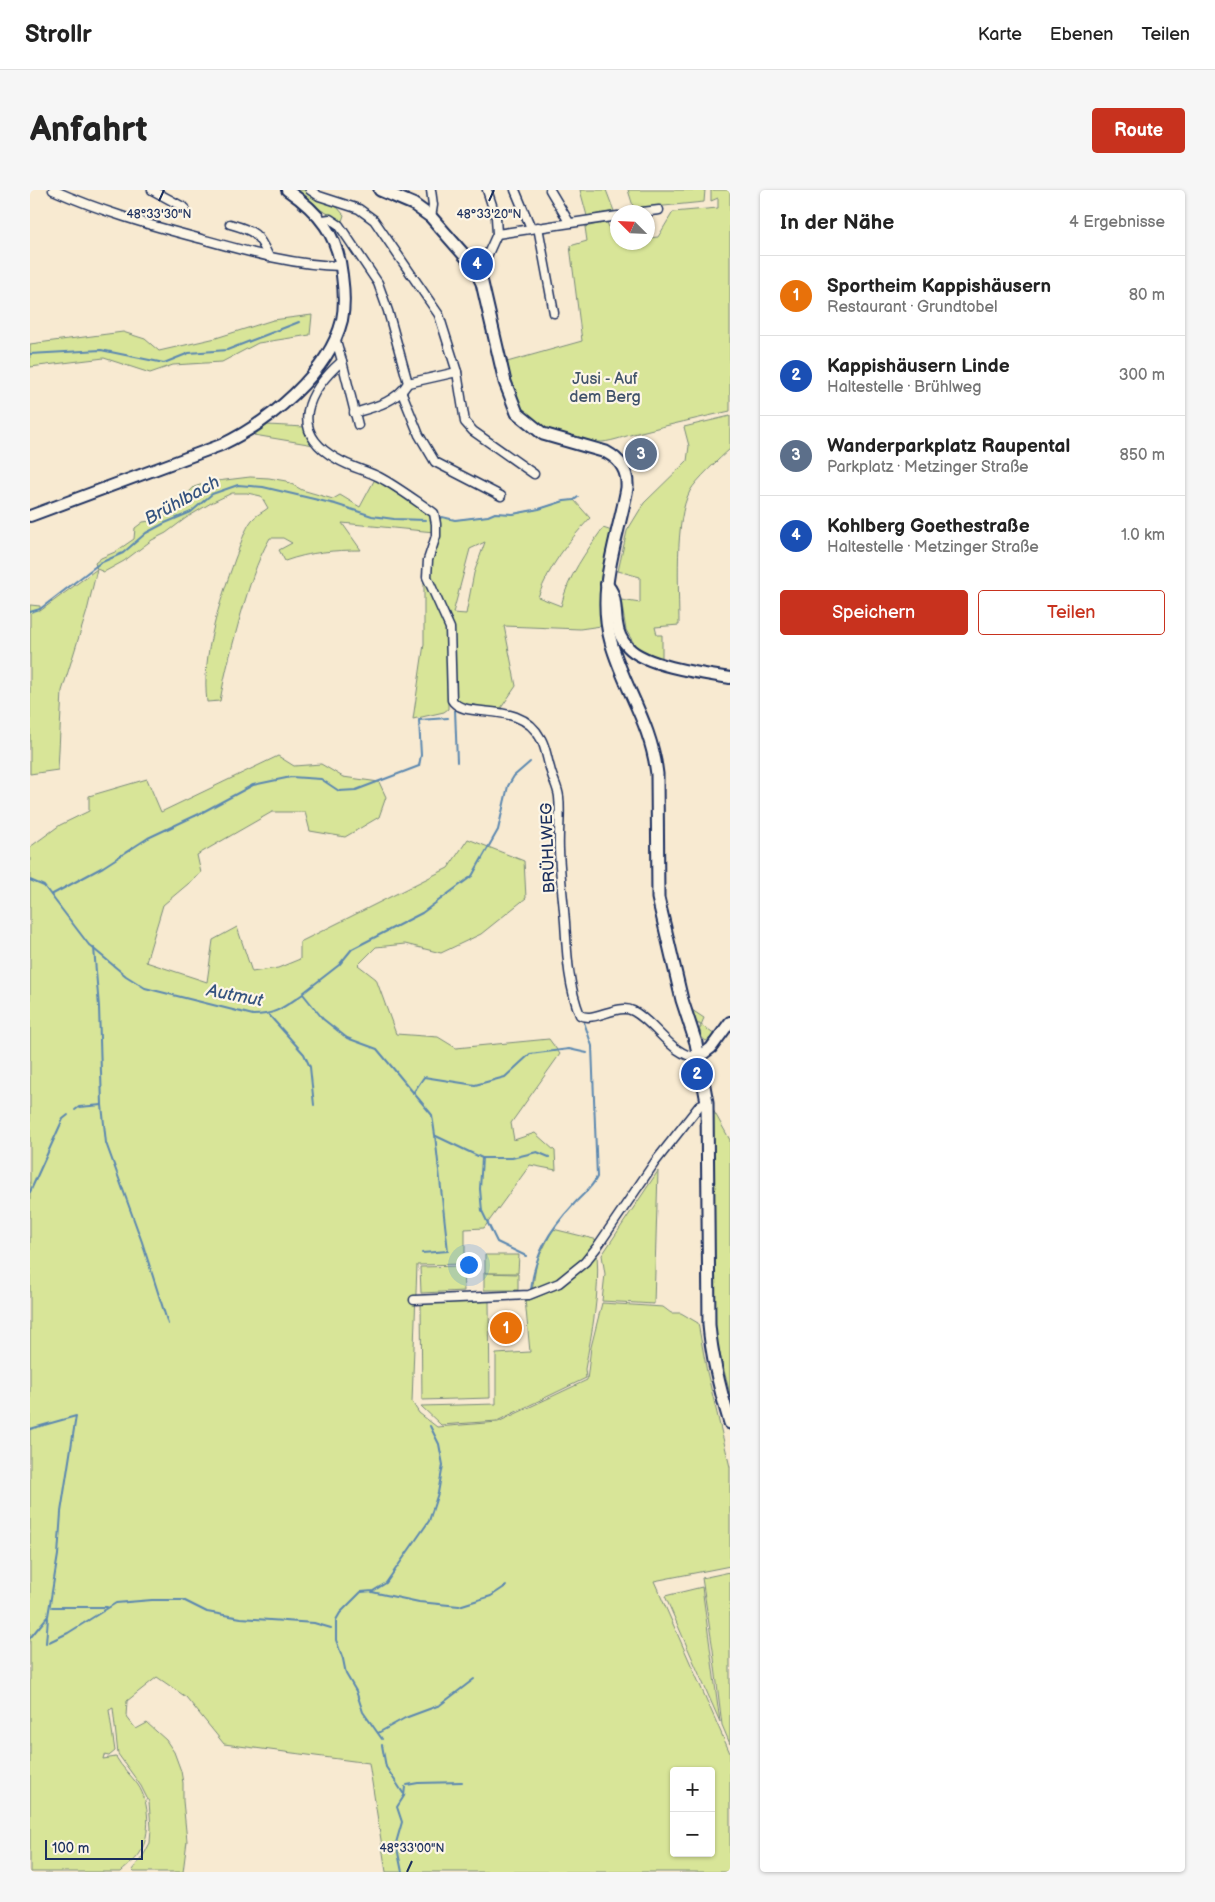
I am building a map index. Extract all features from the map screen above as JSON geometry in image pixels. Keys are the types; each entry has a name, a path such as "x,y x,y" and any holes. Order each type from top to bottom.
{"main road":[{"path":"380,190 413,204 431,217 473,265 482,283 507,390 517,413 543,434 601,450 612,455 623,466 627,482 606,584 606,612 610,641 649,735 655,756 657,774 658,898 680,991 699,1057 707,1102 709,1325 716,1373 730,1423"}],"street":[{"path":"53,190 88,206 128,219 269,257 317,265 341,266"},
{"path":"152,190 185,208"},
{"path":"30,516 242,436 277,410 302,387 325,357 336,338 342,321 344,304 341,266 338,251 323,220 312,209 286,190"},
{"path":"310,190 319,196 359,209 374,220 439,315 457,372 465,422 473,431 534,474"},
{"path":"431,190 433,205 431,217"},
{"path":"482,283 488,254 497,234 496,218 487,190"},
{"path":"515,190 534,228 554,313"},
{"path":"550,190 569,222"},
{"path":"655,210 659,210"},
{"path":"497,234 610,217"},
{"path":"323,220 330,219 340,225 378,283 408,384"},
{"path":"230,224 250,230 256,234 263,243 269,257"},
{"path":"336,338 358,425"},
{"name":"BRÜHLWEG","path":"342,361 323,380 309,404 306,423 313,438 321,448 335,458 383,479 434,513 436,536 428,560 427,577 450,628 452,700 463,708 476,711 503,712 517,717 534,729 542,740 559,795 559,851 567,964 572,990 580,1015 588,1017 624,1008 633,1011 662,1033 682,1052 693,1057 699,1057"},
{"path":"354,414 381,405 402,393 408,384 457,372"},
{"path":"402,393 419,435 435,462 501,496"},
{"path":"606,584 613,593 618,631 629,648 639,655 662,663 698,673 730,678"},
{"path":"699,1057 711,1048 730,1022"},
{"path":"414,1300 529,1295 546,1290 559,1283 585,1262 655,1162 700,1105 707,1102"}],"green space":[{"path":"293,190 304,190 316,199 337,207 344,215 342,221 317,208"},
{"path":"580,190 606,190 612,205 610,205 610,212 587,216"},
{"path":"628,190 705,190 704,202 655,207 655,205 633,205"},
{"name":"Jusi - Auf dem Berg","path":"711,190 730,190 730,411 602,442 578,440 557,434 531,419 518,400 507,362 582,341 570,246 587,241 585,227 607,222 610,230 610,250 655,250 655,237 658,237 673,212 718,208 718,198 711,201"},
{"path":"312,315 310,335 258,343 222,362 173,365 150,373 104,358 30,367 30,344 123,332 145,339 159,351 216,338 273,320"},
{"path":"730,416 730,449 697,481 690,491 685,504 679,537 679,625 655,627 657,635 662,635 662,659 636,647 626,630 621,600 640,603 640,577 618,571 627,531 644,503 687,461 689,446 684,427"},
{"path":"268,425 305,427 314,445 254,435"},
{"path":"250,477 286,481 302,490 333,499 340,495 360,507 375,479 406,497 429,515 434,532 342,523 361,550 323,552 285,561 279,550 292,543 283,538 270,538 257,566 241,614 220,701 207,702 206,684 209,647 223,593 244,534 254,518 268,508 261,496 247,493 232,493 186,518 124,561 104,572 97,569 95,563 101,558 115,552 134,539 135,528 143,522 157,520 172,510 194,487 209,482"},
{"path":"574,500 590,518 560,555 538,597 561,606 573,574 590,546 603,528 612,531 601,578 599,601 601,626 580,629 504,626 516,686 501,708 466,706 454,700 452,619 446,614 429,577 438,518 455,520 488,516 495,513 513,514 539,509 564,501","holes":["485,542 474,573 466,614 453,613 470,549"]},
{"path":"97,569 87,611 62,691 58,770 30,774 30,605 40,606 40,611"},
{"path":"424,573 448,631 448,709 444,712 413,719 424,644"},
{"path":"278,756 294,766 321,764 343,777 379,782 386,797 379,817 345,837 310,831 305,812 272,812 197,855 201,873 163,905 146,962 207,982 213,940 237,927 252,972 278,968 300,959 300,942 448,868 468,839 524,861 526,898 481,934 441,953 405,944 376,947 358,965 376,979 396,1034 438,1037 456,1048 549,1039 560,1054 511,1123 514,1140 535,1133 555,1151 556,1170 530,1165 484,1228 465,1229 465,1264 417,1265 412,1402 419,1413 437,1427 498,1422 587,1380 591,1347 602,1303 663,1307 671,1313 681,1313 698,1323 707,1372 730,1467 730,1566 654,1581 730,1753 730,1872 386,1872 369,1763 224,1744 186,1697 157,1677 127,1701 126,1716 136,1729 147,1723 166,1740 174,1752 181,1771 187,1841 183,1872 134,1872 132,1870 150,1843 149,1802 141,1786 118,1754 113,1708 109,1710 115,1751 109,1756 104,1755 103,1759 116,1757 142,1792 148,1819 146,1837 140,1853 121,1872 30,1872 30,847 60,825 89,811 89,796 147,779 161,812"},
{"path":"689,1008 704,1018 701,1025 715,1035 706,1041 702,1038 699,1028 701,1028 700,1024 692,1017"},
{"path":"712,1108 730,1140 730,1394 716,1339 714,1313"},
{"path":"658,1171 654,1304 602,1301 605,1274 602,1255"},
{"path":"553,1229 598,1240 584,1258 570,1271 532,1291 537,1261"},
{"path":"597,1254 596,1298 585,1369 586,1378 497,1421 441,1425 421,1406 496,1404 496,1354 530,1352 525,1299 534,1298 552,1291 566,1283"},
{"path":"485,1255 519,1255 518,1273 485,1273"},
{"path":"463,1266 464,1291 421,1293 420,1267"},
{"path":"484,1273 518,1274 518,1290 484,1290"},
{"path":"489,1301 490,1398 422,1400 421,1302"},
{"path":"730,1572 730,1744 722,1725 702,1578"},
{"path":"702,1587 720,1722 665,1596"}],"waterway":[{"path":"30,354 101,350 164,363 189,353 227,350 299,322"},
{"name":"Brühlbach","path":"30,612 40,609 100,563 123,553 146,533 191,512 212,494 238,485 263,487 335,504 372,516 426,520"},
{"path":"438,519 442,517 455,520 488,516 495,513 513,514 574,500 578,497"},
{"path":"455,709 457,762"},
{"path":"51,895 103,867 148,838 199,814 253,785 291,777 321,779 339,791 356,790 419,766 421,755 419,720 448,718"},
{"path":"303,993 339,965 352,949 422,913 472,876 498,830 508,786 514,776 530,762"},
{"name":"Autmut","path":"30,880 44,886 89,945 126,976 145,988 253,1015 274,1012 303,994 323,1019 347,1038 377,1049 432,1115 448,1251 422,1253"},
{"path":"94,948 99,1007 102,1105 106,1143 142,1242 168,1324"},
{"path":"269,1015 304,1054 310,1067 314,1105"},
{"path":"531,1290 536,1265 550,1233 590,1188 597,1177 592,1046 583,1019"},
{"path":"413,1093 424,1077 475,1085 505,1077 530,1054 569,1049 587,1053"},
{"path":"75,1110 79,1107 102,1105"},
{"path":"30,1192 63,1119 68,1115"},
{"path":"436,1136 482,1158 512,1158 537,1152 549,1157"},
{"path":"482,1158 480,1189 482,1211 497,1242 526,1256"},
{"path":"30,1429 76,1416 61,1512"},
{"path":"382,1739 363,1712 356,1691 346,1674 336,1640 336,1620 340,1613 361,1592 373,1591 386,1583 429,1521 438,1493 443,1465 439,1444 430,1426"},
{"path":"30,1638 48,1616 58,1555 61,1513"},
{"path":"372,1592 419,1602 459,1606 491,1596 506,1586"},
{"path":"49,1642 68,1633 116,1603 152,1600 183,1600 207,1612 241,1618 314,1623 331,1628"},
{"path":"52,1607 107,1607"},
{"path":"46,1643 48,1618"},
{"path":"378,1733 405,1718 440,1705 474,1679"},
{"path":"382,1745 386,1767 403,1793"},
{"path":"407,1785 462,1782"},
{"path":"402,1872 396,1843 402,1822 397,1807 404,1796 405,1787"}],"place":[{"name":"Kohlberg Goethestraße","path":"477,264"},
{"name":"Wanderparkplatz Raupental","path":"641,454"},
{"name":"Kappishäusern Linde","path":"697,1074"},
{"name":"Sportheim Kappishäusern","path":"506,1328"}]}
